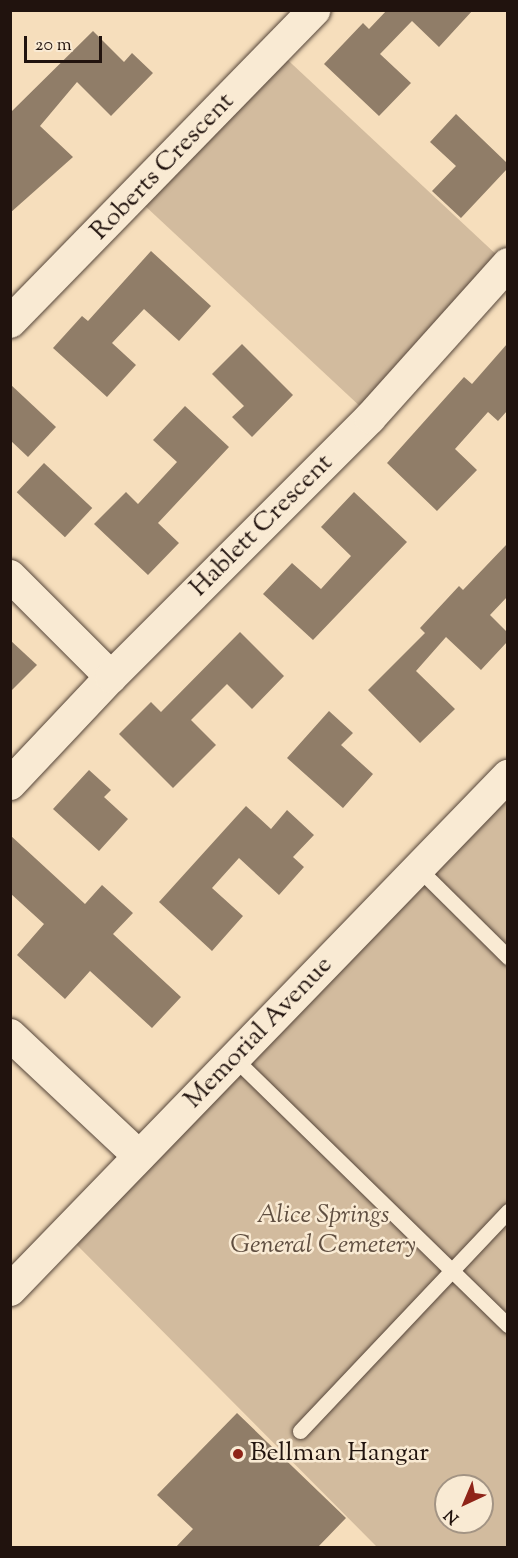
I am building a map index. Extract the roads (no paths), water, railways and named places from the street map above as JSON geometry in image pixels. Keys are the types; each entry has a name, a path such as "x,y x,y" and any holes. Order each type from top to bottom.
{"street":[{"name":"Roberts Crescent","path":"10,322 315,10"},
{"name":"Hablett Crescent","path":"10,784 111,677 370,418 507,264"},
{"path":"10,576 111,677"},
{"name":"Memorial Avenue","path":"10,1290 507,776"},
{"path":"10,1035 139,1156"}],"lane":[{"path":"418,868 507,957"},
{"path":"234,1058 507,1325"},
{"path":"300,1431 507,1211"}],"place":[{"name":"Bellman Hangar","path":"238,1454"}],"park label":[{"name":"Alice Springs General Cemetery","path":"323,1231"}]}
